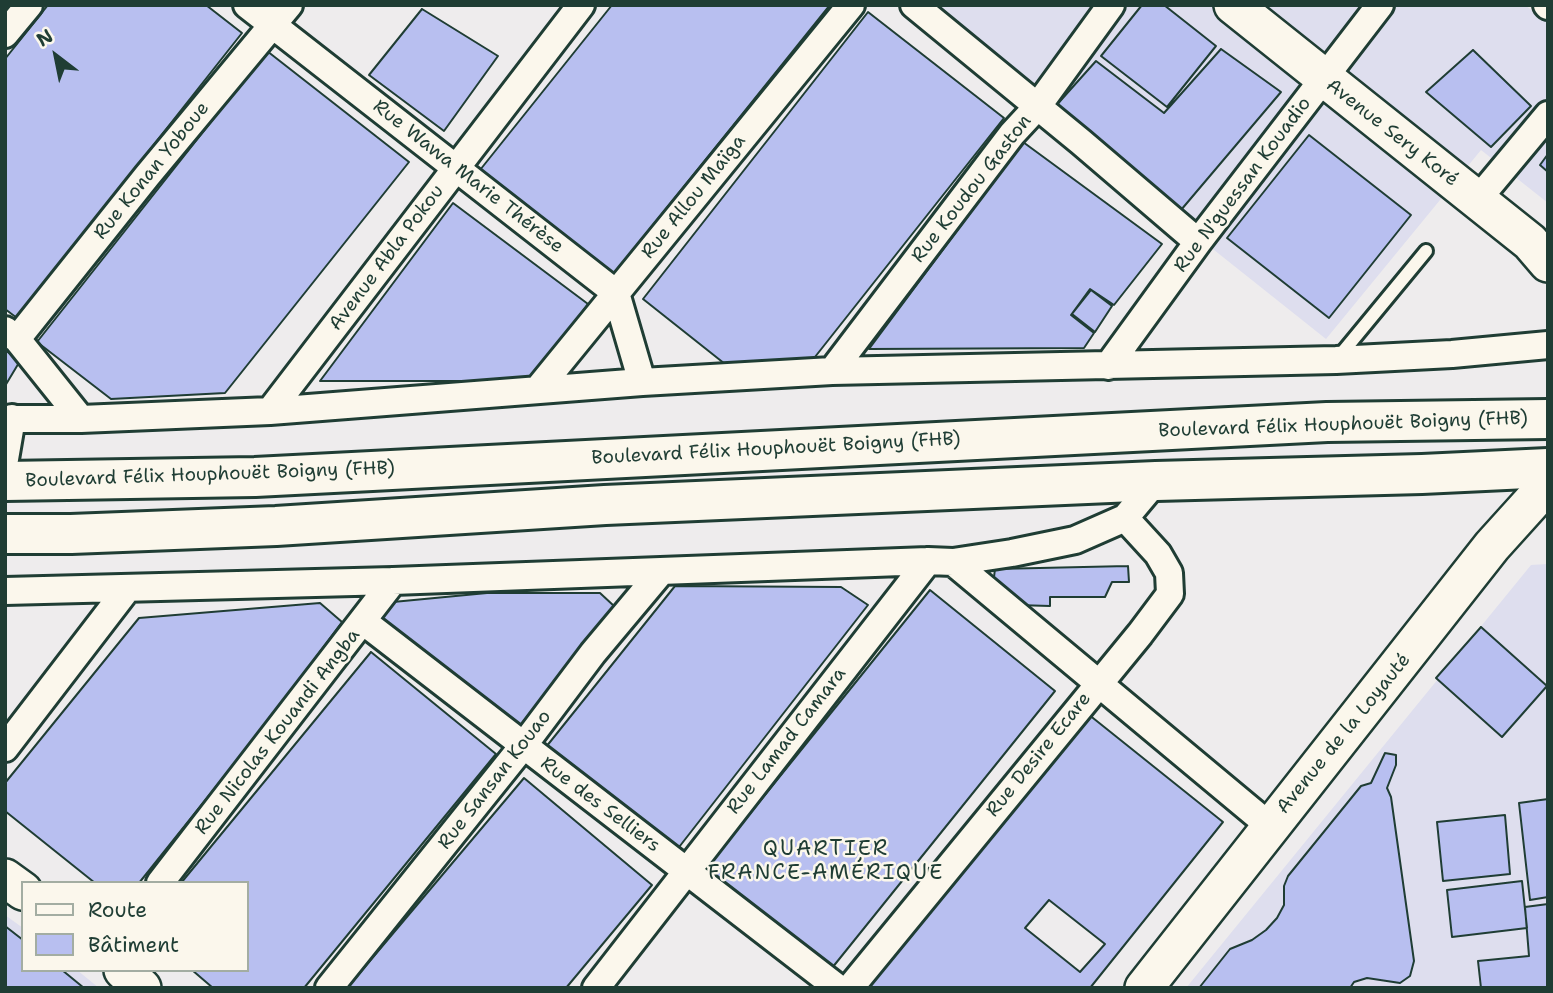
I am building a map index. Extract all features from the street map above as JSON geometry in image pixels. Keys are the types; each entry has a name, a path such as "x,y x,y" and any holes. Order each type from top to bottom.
{"main road":[{"name":"Boulevard Félix Houphouët Boigny (FHB)","path":"5,481 255,477 1328,422 1548,419"},
{"path":"5,534 276,526 605,505 1156,481 1548,468"}],"street":[{"path":"5,34 29,5"},
{"name":"Rue Wawa Marie Thérèse","path":"247,5 616,293"},
{"name":"Rue Konan Yoboue","path":"11,334 289,5"},
{"name":"Avenue Abla Pokou","path":"270,411 581,5"},
{"name":"Rue Allou Maïga","path":"538,390 851,5"},
{"path":"914,5 1082,142 1198,242"},
{"name":"Rue Koudou Gaston","path":"832,371 981,174 1037,107 1111,5"},
{"name":"Avenue Sery Koré","path":"1233,5 1323,80 1478,199 1530,242 1548,263"},
{"name":"Rue N'guessan Kouadio","path":"1108,366 1198,242 1380,5"},
{"path":"1478,199 1548,115"},
{"path":"616,293 642,382"},
{"path":"11,334 81,419"},
{"path":"5,459 9,418 81,419 270,411 642,382 832,371 1336,360 1452,355 1548,345"},
{"path":"5,591 660,573 941,561 1012,554 1074,540 1125,518 1156,481"},
{"name":"Avenue de la Loyauté","path":"1144,988 1492,547 1548,484"},
{"name":"Rue Desire Ecare","path":"850,988 1170,594 1169,573 1158,554 1125,518"},
{"path":"941,561 1099,682 1271,827"},
{"name":"Rue Lamad Camara","path":"596,988 686,871 941,561"},
{"name":"Rue Sansan Kouao","path":"328,988 523,746 593,653 660,573"},
{"name":"Rue Nicolas Kouandi Angba","path":"162,881 393,581"},
{"path":"5,748 127,589"},
{"name":"Rue des Selliers","path":"364,622 838,988"},
{"path":"5,878 21,890"},
{"path":"125,972 142,988"}],"lane":[{"path":"1336,360 1426,251"}],"shaded area":[{"path":"906,5 1525,5 1548,23 1548,203 1481,150 1326,339"},
{"path":"1548,564 1548,988 1186,988 1531,565"},
{"path":"5,915 21,927 21,972 79,972 99,988 5,988"}],"building":[{"path":"48,5 206,5 242,33 17,318 5,309 5,59"},
{"path":"612,5 830,5 613,275 480,170"},
{"path":"1142,5 1164,5 1216,46 1167,107 1101,56"},
{"path":"422,9 498,56 444,131 369,75"},
{"path":"868,12 1004,118 811,362 725,364 643,299"},
{"path":"1221,49 1281,92 1181,210 1053,109 1096,61 1164,113"},
{"path":"1473,50 1531,106 1491,147 1426,92"},
{"path":"267,51 409,162 225,393 111,399 37,342"},
{"path":"1309,135 1411,215 1329,318 1227,238"},
{"path":"1023,142 1162,244 1114,305 1090,289 1071,315 1094,333 1084,348 869,349"},
{"path":"1548,154 1548,172 1540,165"},
{"path":"453,203 588,304 533,381 320,381"},
{"path":"1091,290 1112,306 1095,332 1072,314"},
{"path":"5,350 20,361 5,386"},
{"path":"1128,566 1129,582 1112,582 1105,597 1050,597 1050,606 1016,605 993,585 995,569"},
{"path":"675,586 841,587 868,605 676,851 546,747"},
{"path":"930,590 1055,691 832,968 706,868"},
{"path":"487,593 600,593 614,606 519,727 381,620 393,602"},
{"path":"320,603 342,622 268,722 141,881 92,881 5,811 5,783 139,618"},
{"path":"1481,627 1547,686 1502,737 1436,678"},
{"path":"371,652 496,754 304,988 213,988 194,972 248,972 248,881 183,881"},
{"path":"1088,714 1223,822 1090,988 867,988"},
{"path":"1385,753 1396,755 1396,765 1387,788 1391,797 1414,961 1410,976 1400,983 1367,978 1354,982 1350,988 1199,988 1230,949 1252,940 1277,918 1284,905 1284,886 1288,876 1361,786 1371,783"},
{"path":"524,778 652,885 566,988 347,988"},
{"path":"1548,799 1548,897 1530,900 1519,803"},
{"path":"1505,815 1510,874 1443,881 1437,822"},
{"path":"1522,881 1527,928 1452,937 1447,890"},
{"path":"1049,900 1105,944 1080,972 1025,928"},
{"path":"1548,904 1548,988 1481,988 1478,961 1529,956 1525,907"},
{"path":"5,926 21,938 21,972 64,972 84,988 5,988"}],"district":[{"name":"QUARTIER FRANCE-AMÉRIQUE","path":"826,862"}]}
